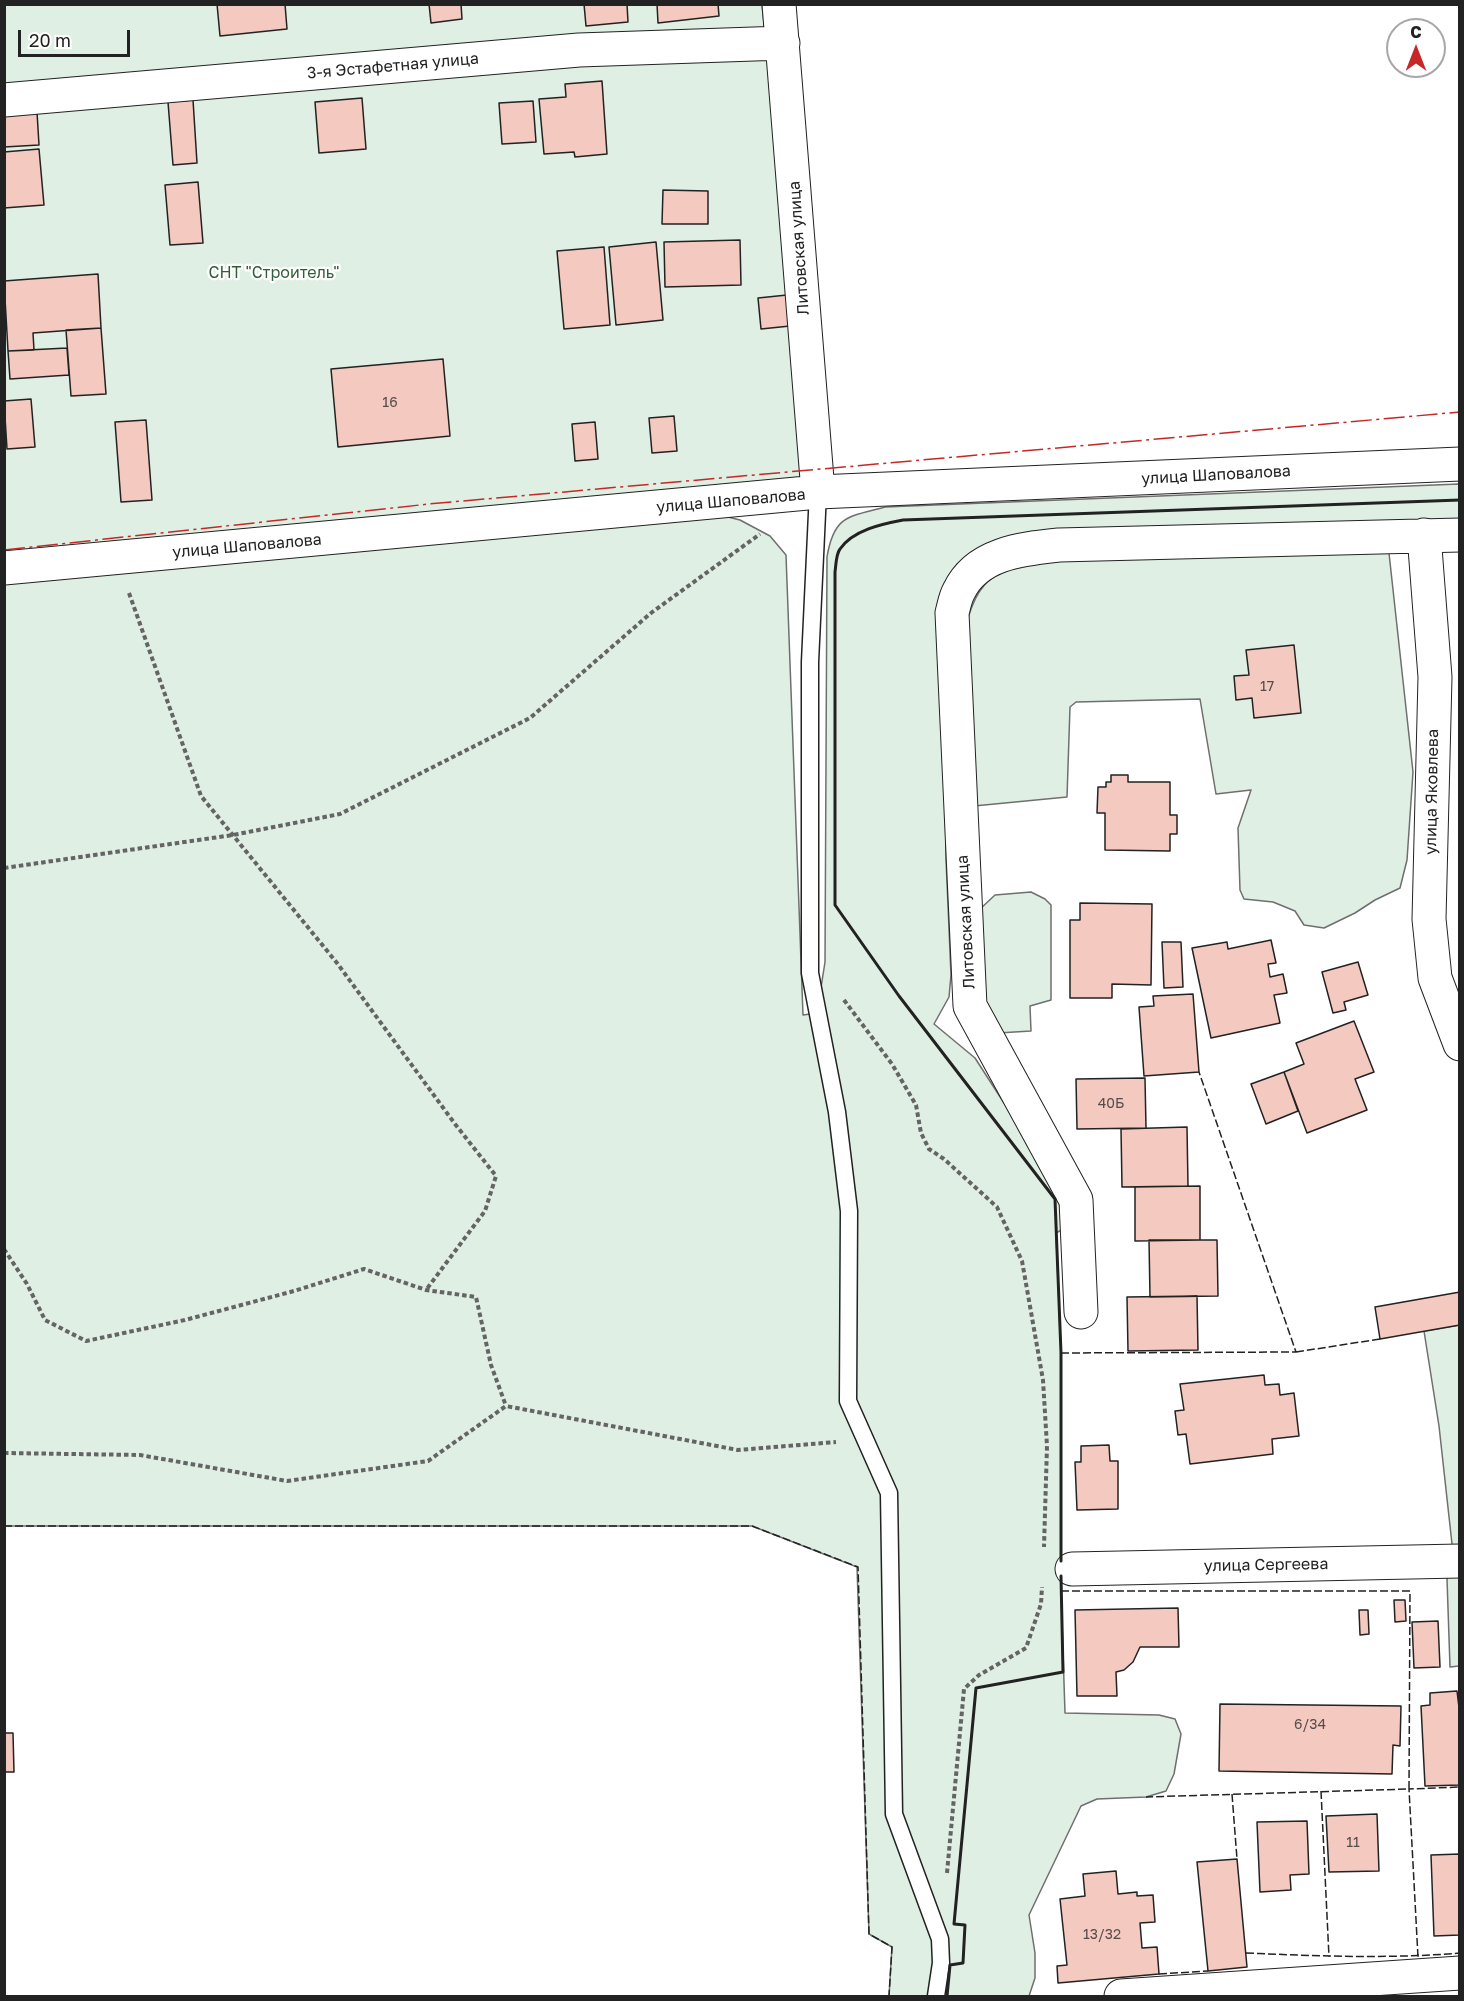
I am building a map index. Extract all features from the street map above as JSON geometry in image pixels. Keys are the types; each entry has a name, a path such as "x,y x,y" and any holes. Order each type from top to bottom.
{"street":[{"name":"Литовская улица","path":"779,4 818,492"},
{"name":"3-я Эстафетная улица","path":"4,100 579,50 783,43"},
{"name":"улица Шаповалова","path":"4,568 818,492 1460,464"},
{"path":"1424,536 1460,535"},
{"name":"Литовская улица","path":"1081,1311 1076,1200 970,1006 952,613 958,592 969,575 985,562 1006,554 1059,545 1424,536"},
{"name":"улица Яковлева","path":"1424,536 1435,677 1429,919 1435,978 1460,1044"},
{"name":"улица Сергеева","path":"1058,1563 1460,1561"},
{"path":"1121,1996 1460,1973"}],"lane":[{"path":"818,492 810,662 810,973 837,1112 849,1211 848,1401 889,1493 894,1814 940,1939 941,1963 936,1996"}],"path":[{"path":"4,868 233,835 340,814 530,718 651,613 762,533"},
{"path":"116,558 201,796 337,963 496,1176 484,1211 426,1290"},
{"path":"810,973 836,988 892,1064 916,1105 921,1133 929,1149 944,1159 997,1207 1022,1261 1043,1380 1047,1489 1058,1563"},
{"path":"4,1249 27,1284 45,1320 86,1341 185,1320 294,1291 364,1269 426,1290 476,1297 490,1365 506,1406"},
{"path":"4,1453 141,1455 287,1481 428,1461 506,1406 738,1450 865,1439"},
{"path":"946,1880 964,1689 979,1675 1026,1648 1041,1604 1042,1580"}],"green space":[{"name":"СНТ \"Строитель\"","path":"5,5 762,5 814,497 716,514 740,520 770,536 786,555 803,1015 817,1013 825,962 827,557 834,533 845,520 885,507 1459,484 1459,523 1047,535 943,598 946,859 951,975 949,997 934,1024 975,1058 1064,1196 1065,1228 1056,1233 1061,1353 1061,1591 1065,1713 1159,1715 1175,1719 1181,1734 1174,1774 1166,1791 1146,1797 1097,1799 1081,1806 1029,1915 1035,1953 1035,1978 1029,1996 889,1996 892,1947 869,1934 857,1567 752,1526 5,1526"},
{"path":"1388,544 1413,772 1407,860 1400,888 1324,928 1304,925 1295,911 1273,902 1244,899 1240,890 1238,828 1251,790 1216,794 1200,699 1076,702 1070,707 1067,797 974,806 968,618 981,590 992,578 1008,567 1018,561"},
{"path":"1031,892 1051,905 1051,1000 1030,1006 1031,1031 998,1033 983,1005 979,910 995,895"},
{"path":"1459,1325 1459,1553 1453,1553 1439,1426 1424,1331"},
{"path":"1459,1575 1459,1666 1450,1667 1447,1579 1448,1576"}],"building":[{"path":"217,4 285,4 287,29 220,36"},
{"path":"429,4 461,4 462,19 431,23"},
{"path":"584,4 627,4 628,22 586,26"},
{"path":"657,4 718,4 719,16 658,23"},
{"path":"602,81 607,154 575,157 574,152 544,154 539,99 566,97 565,84"},
{"path":"362,98 366,149 319,153 315,102"},
{"path":"193,100 197,163 173,165 168,102"},
{"path":"533,101 536,142 502,144 499,103"},
{"path":"37,112 39,145 4,147 4,114"},
{"path":"39,149 44,205 4,208 4,152"},
{"path":"198,182 203,243 170,245 165,185"},
{"path":"663,190 708,191 708,224 662,224"},
{"path":"740,240 741,285 665,287 664,242"},
{"path":"656,242 663,320 616,325 609,247"},
{"path":"604,247 610,325 564,329 557,251"},
{"path":"98,274 101,328 33,333 34,350 8,351 4,281"},
{"path":"787,295 790,326 761,329 758,298"},
{"path":"101,328 106,394 71,396 66,330"},
{"path":"67,348 69,375 10,379 8,351"},
{"path":"443,359 450,436 338,447 331,369"},
{"path":"31,399 35,447 7,449 4,401"},
{"path":"674,416 677,451 652,453 649,418"},
{"path":"146,420 152,500 121,502 115,422"},
{"path":"595,422 598,459 575,461 572,424"},
{"path":"1294,645 1301,713 1254,718 1252,698 1236,700 1234,676 1249,675 1246,650"},
{"path":"1111,775 1128,775 1128,782 1170,782 1170,815 1177,815 1177,834 1170,834 1170,851 1105,850 1105,813 1097,813 1098,787 1106,787 1106,782 1111,782"},
{"path":"1080,903 1152,904 1151,985 1112,984 1112,998 1070,998 1070,920 1080,920"},
{"path":"1271,940 1276,963 1268,964 1270,977 1283,974 1287,993 1274,995 1280,1023 1211,1038 1192,948 1227,942 1228,949"},
{"path":"1162,942 1181,942 1183,987 1164,988"},
{"path":"1358,962 1368,995 1344,1002 1346,1010 1333,1013 1322,972"},
{"path":"1193,994 1199,1072 1144,1076 1139,1007 1154,1006 1153,996"},
{"path":"1354,1021 1374,1072 1355,1079 1367,1110 1307,1133 1284,1072 1304,1064 1296,1043"},
{"path":"1284,1072 1298,1111 1266,1124 1251,1084"},
{"path":"1145,1078 1146,1128 1077,1129 1076,1079"},
{"path":"1187,1127 1188,1186 1122,1187 1121,1129"},
{"path":"1200,1186 1200,1240 1135,1241 1135,1187"},
{"path":"1149,1240 1217,1240 1218,1296 1150,1297"},
{"path":"1460,1292 1460,1325 1380,1339 1375,1307"},
{"path":"1197,1296 1198,1350 1128,1351 1127,1297"},
{"path":"1264,1375 1265,1385 1279,1384 1280,1395 1294,1393 1299,1436 1272,1439 1273,1454 1190,1464 1186,1434 1178,1435 1175,1411 1184,1410 1180,1384"},
{"path":"1109,1445 1110,1461 1118,1461 1118,1509 1077,1510 1075,1462 1081,1462 1081,1446"},
{"path":"1394,1600 1405,1600 1406,1621 1395,1622"},
{"path":"1178,1608 1179,1647 1140,1647 1133,1662 1124,1670 1116,1672 1117,1696 1077,1696 1075,1610"},
{"path":"1359,1610 1368,1610 1369,1634 1360,1635"},
{"path":"1438,1621 1440,1667 1414,1668 1412,1622"},
{"path":"1457,1691 1460,1716 1460,1785 1425,1786 1421,1706 1430,1705 1430,1693"},
{"path":"1220,1704 1401,1706 1400,1746 1393,1745 1392,1774 1219,1771"},
{"path":"4,1733 13,1733 14,1772 4,1772"},
{"path":"1377,1814 1379,1871 1329,1872 1326,1816"},
{"path":"1307,1821 1309,1874 1290,1875 1291,1890 1260,1892 1257,1822"},
{"path":"1460,1854 1460,1935 1434,1936 1431,1855"},
{"path":"1237,1859 1247,1967 1208,1971 1197,1862"},
{"path":"1116,1871 1118,1894 1137,1892 1137,1896 1153,1895 1155,1922 1140,1923 1142,1948 1157,1947 1159,1974 1058,1983 1057,1966 1067,1965 1060,1899 1085,1896 1083,1874"}],"fence":[{"path":"1061,1353 1296,1352 1199,1072"},
{"path":"1296,1352 1380,1339"},
{"path":"4,1526 752,1526 858,1567 869,1934 892,1947 889,1996"},
{"path":"1061,1591 1410,1591 1409,1789 1146,1797"},
{"path":"1418,1957 1409,1789 1460,1787"},
{"path":"1321,1791 1329,1957"},
{"path":"1232,1794 1237,1859"},
{"path":"1246,1953 1326,1956 1460,1953"},
{"path":"1159,1974 1208,1971"}],"wall":[{"path":"1061,1561 1061,1353 1055,1199 899,996 835,905 835,572 838,554 852,537 877,526 903,520 1460,500"},
{"path":"947,1996 950,1965 963,1963 965,1925 954,1924 976,1688 1063,1672 1061,1576"}],"power":[{"path":"4,550 429,504 1460,412"}]}
